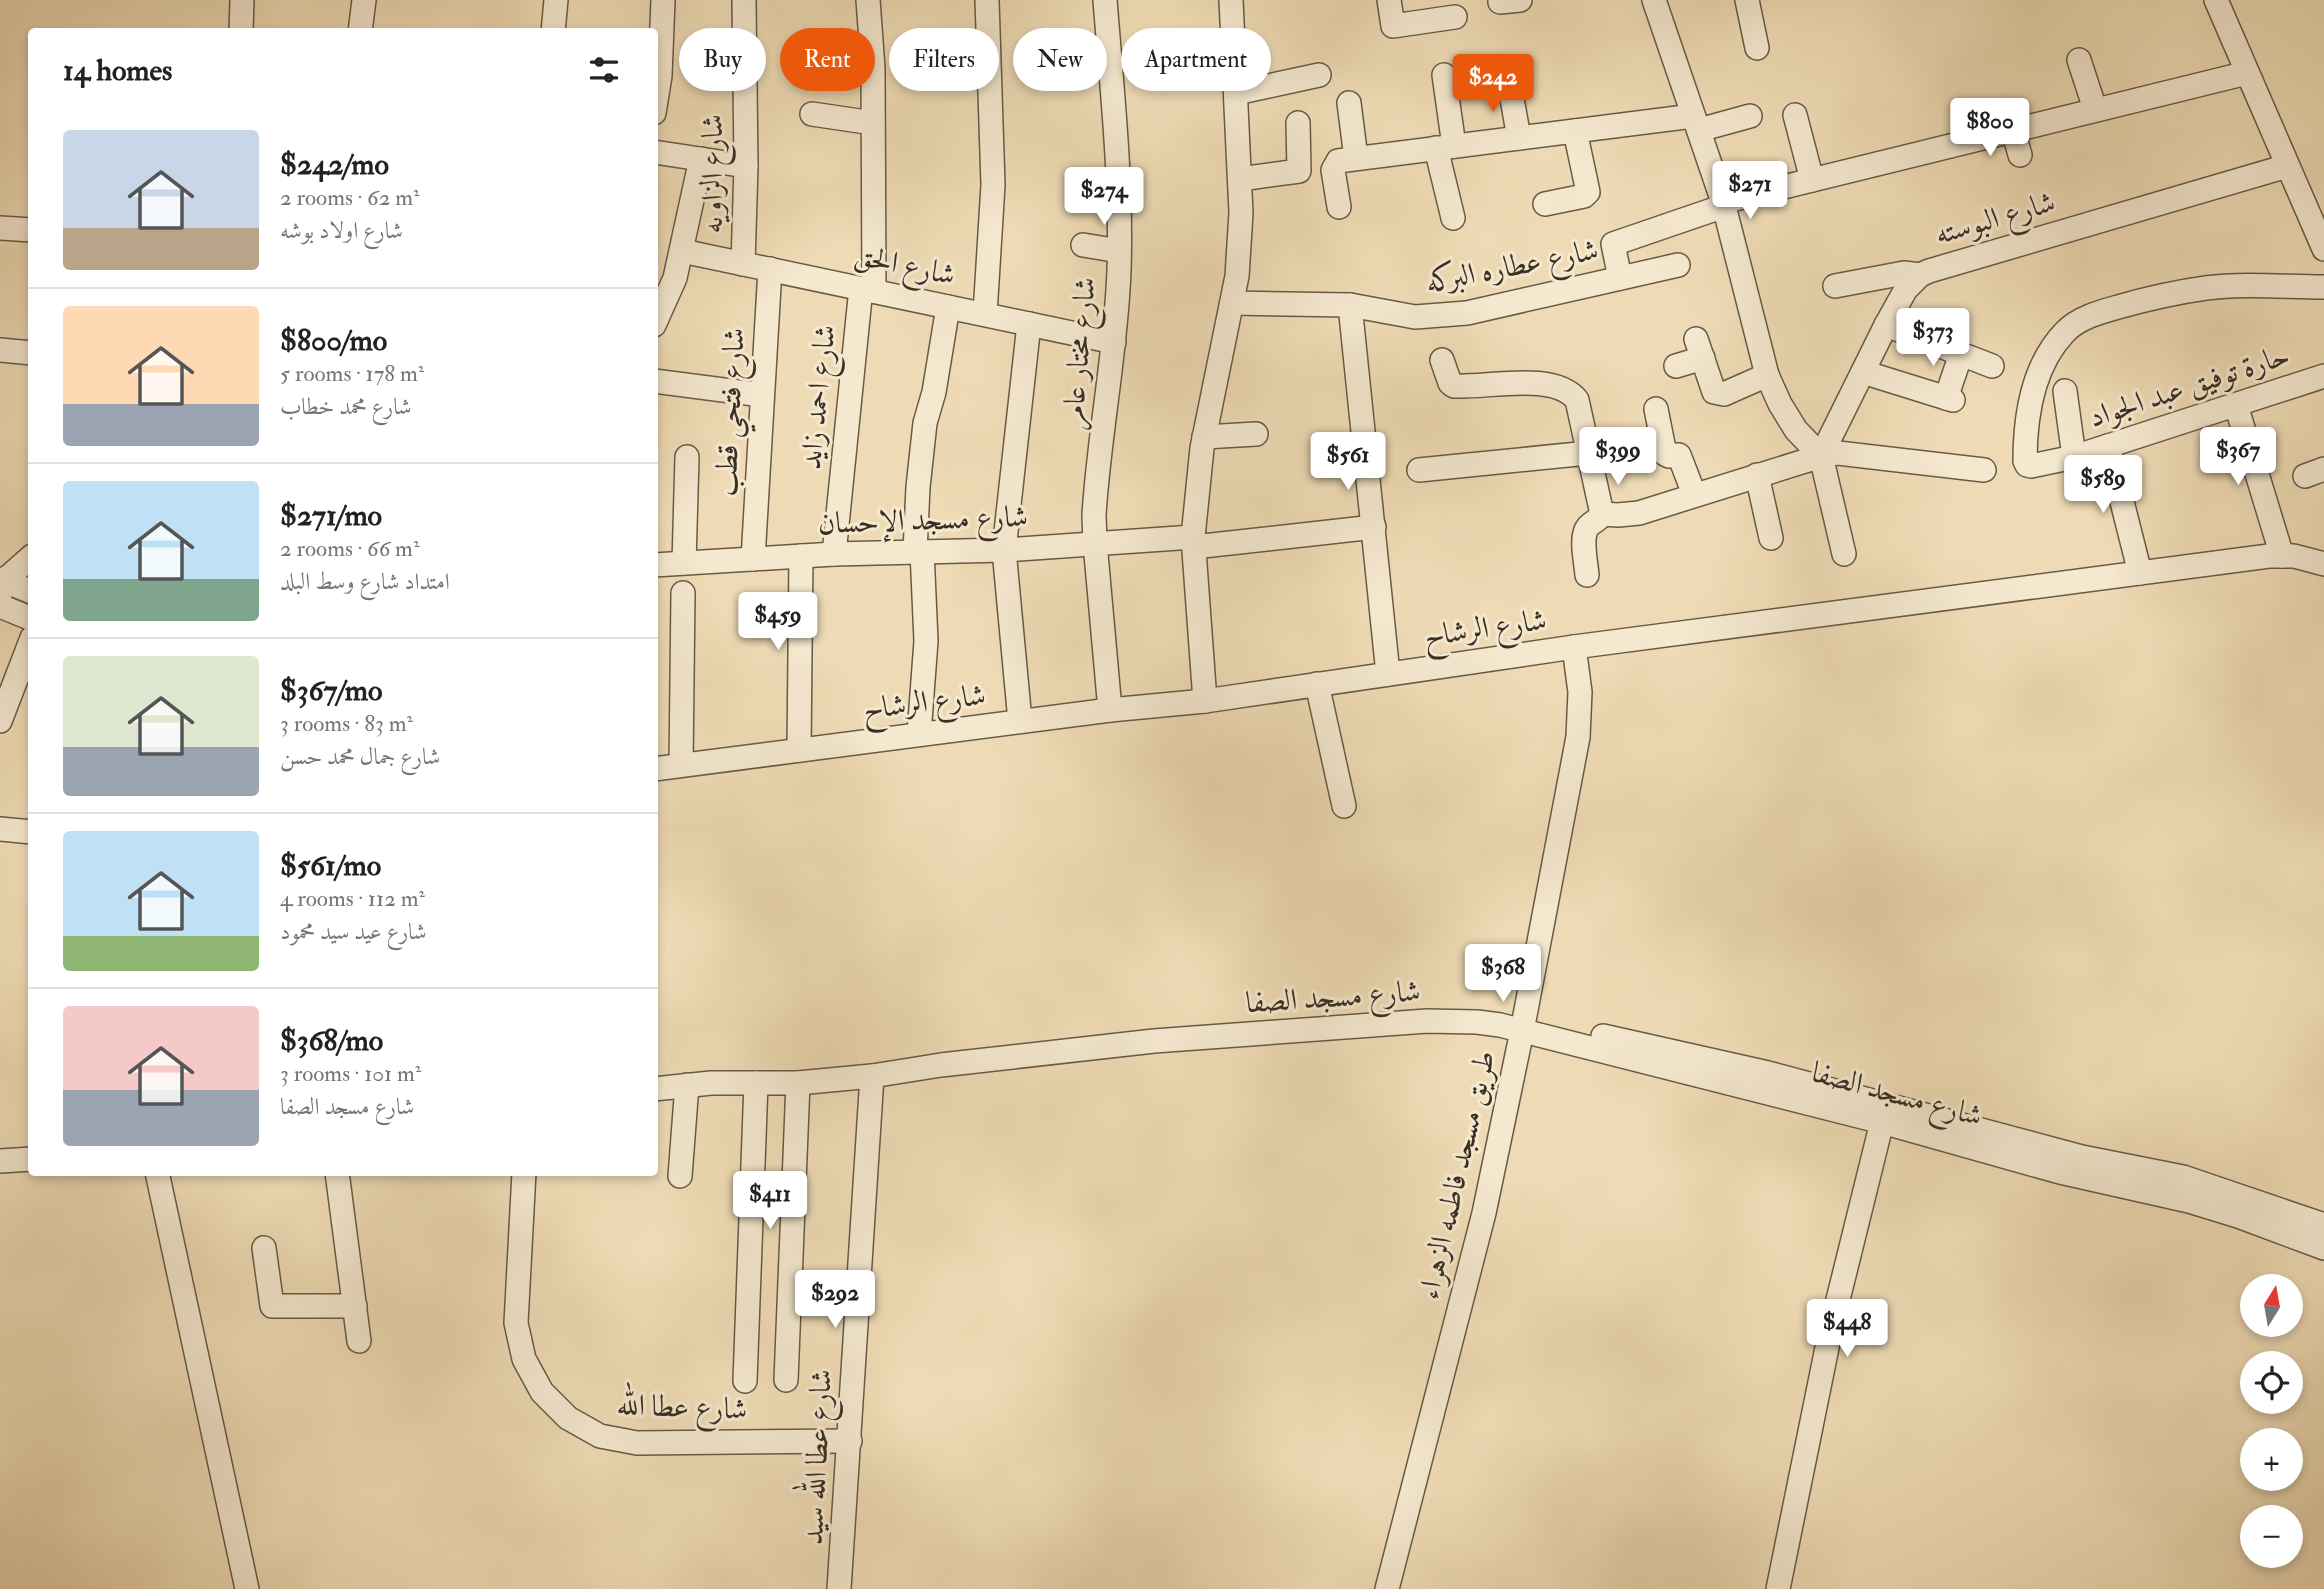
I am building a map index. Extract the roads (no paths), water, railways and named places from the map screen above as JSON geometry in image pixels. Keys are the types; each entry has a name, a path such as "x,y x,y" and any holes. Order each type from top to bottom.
{"street":[{"path":"241,28 242,0"},
{"path":"360,28 364,0"},
{"path":"553,28 556,0"},
{"path":"658,86 663,0"},
{"name":"شارع الزاويه","path":"743,264 746,166 744,0"},
{"name":"شارع احمد زايد","path":"834,554 868,290 873,68 868,0"},
{"path":"985,314 993,185 988,0"},
{"name":"شارع مختار عامر","path":"1105,0 1118,185 1119,251 1114,342 1095,508 1095,543 1110,710"},
{"path":"1205,701 1194,542 1204,437 1237,275 1241,213 1231,0"},
{"path":"1389,0 1393,26 1455,17"},
{"path":"1654,0 1724,204 1767,375 1780,404 1796,429 1821,456 1844,554"},
{"path":"2216,0 2324,249"},
{"path":"1750,1 1757,48"},
{"path":"2079,60 2095,109"},
{"path":"1620,278 1613,244 1724,204 2247,73"},
{"path":"1236,93 1319,75"},
{"path":"1444,75 1445,147 1453,218"},
{"path":"1509,82 1520,138"},
{"path":"1349,103 1356,158"},
{"path":"812,114 873,124"},
{"path":"1795,115 1812,180"},
{"path":"1339,207 1334,166 1339,161 1575,131 1696,123 1750,116"},
{"path":"1240,179 1299,171 1297,124"},
{"path":"2013,130 2020,155"},
{"path":"1545,204 1584,196 1588,192 1575,131"},
{"path":"658,153 746,166"},
{"path":"658,308 662,290 682,251 701,159"},
{"name":"شارع البوسته","path":"1821,456 1886,325 1906,289 1920,275 2287,166"},
{"path":"0,228 28,230"},
{"path":"1083,245 1119,251"},
{"name":"شارع الحق","path":"682,251 1114,342"},
{"name":"شارع عطاره البركه","path":"1232,303 1350,305 1415,317 1441,316 1467,313 1678,265"},
{"name":"شارع فتحي قطب","path":"753,559 770,269"},
{"path":"1835,286 1904,273 1920,275"},
{"name":"حارة توفيق عبد الجواد","path":"2324,287 2206,288 2102,312 2067,329 2053,345 2034,389 2025,461 2031,466 2074,457 2324,376"},
{"path":"1350,305 1388,674"},
{"path":"919,734 926,641 919,552 918,487 925,423 934,392 948,307"},
{"path":"1020,722 1004,550 1029,324"},
{"path":"1886,325 1992,366"},
{"path":"1676,366 1700,349 1714,392 1718,394 1724,394 1767,375"},
{"path":"1,358 28,354"},
{"path":"1863,372 1950,399 1961,354"},
{"path":"1442,360 1450,383 1454,386 1519,383 1542,385 1564,389 1577,400 1602,514 1600,519 1590,524 1585,533 1587,575"},
{"path":"658,382 762,395"},
{"path":"2065,391 2074,457"},
{"path":"2236,405 2283,556"},
{"path":"1656,409 1665,454 1679,455 1694,494"},
{"path":"1204,437 1256,434"},
{"path":"2108,446 2140,573"},
{"path":"1419,470 1588,453"},
{"path":"1602,514 1639,513 1757,475 1838,453 1984,470"},
{"path":"684,563 687,457"},
{"path":"1757,475 1771,538"},
{"name":"شارع مسجد الإحسان","path":"658,565 834,554 1004,550 1095,543 1194,542 1374,527"},
{"path":"799,750 802,556"},
{"name":"شارع الرشاح","path":"658,768 1110,710 1205,701 1574,647 2140,573 2283,556 2294,556 2324,564"},
{"path":"2,584 28,560"},
{"path":"2,584 28,591"},
{"path":"681,765 684,593"},
{"path":"0,606 28,618"},
{"name":"طريق مسجد فاطمه الزهراء","path":"1387,1589 1484,1213 1523,1025 1578,737 1580,692 1574,647"},
{"path":"0,721 28,648"},
{"path":"1317,684 1344,806"},
{"path":"0,829 28,832"},
{"name":"شارع مسجد الصفا","path":"658,1089 687,1085 798,1083 872,1076 941,1065 1154,1041 1427,1021 1523,1025 1768,1073 2082,1157 2183,1177 2324,1224"},
{"name":"شارع مسجد الصفا","path":"1523,1025 2060,1172 2189,1202 2238,1216 2324,1248"},
{"name":"شارع عطا الله سيد","path":"839,1589 872,1076"},
{"path":"745,1381 756,1083"},
{"path":"786,1380 798,1083"},
{"path":"680,1176 687,1085"},
{"path":"1778,1589 1831,1328 1882,1122"},
{"path":"0,1161 28,1159"},
{"path":"158,1176 247,1589"},
{"path":"338,1176 359,1341"},
{"name":"شارع عطا الله","path":"524,1176 516,1323 524,1359 542,1392 568,1418 600,1436 637,1443 850,1441"},
{"path":"264,1248 272,1306 355,1307"}]}
